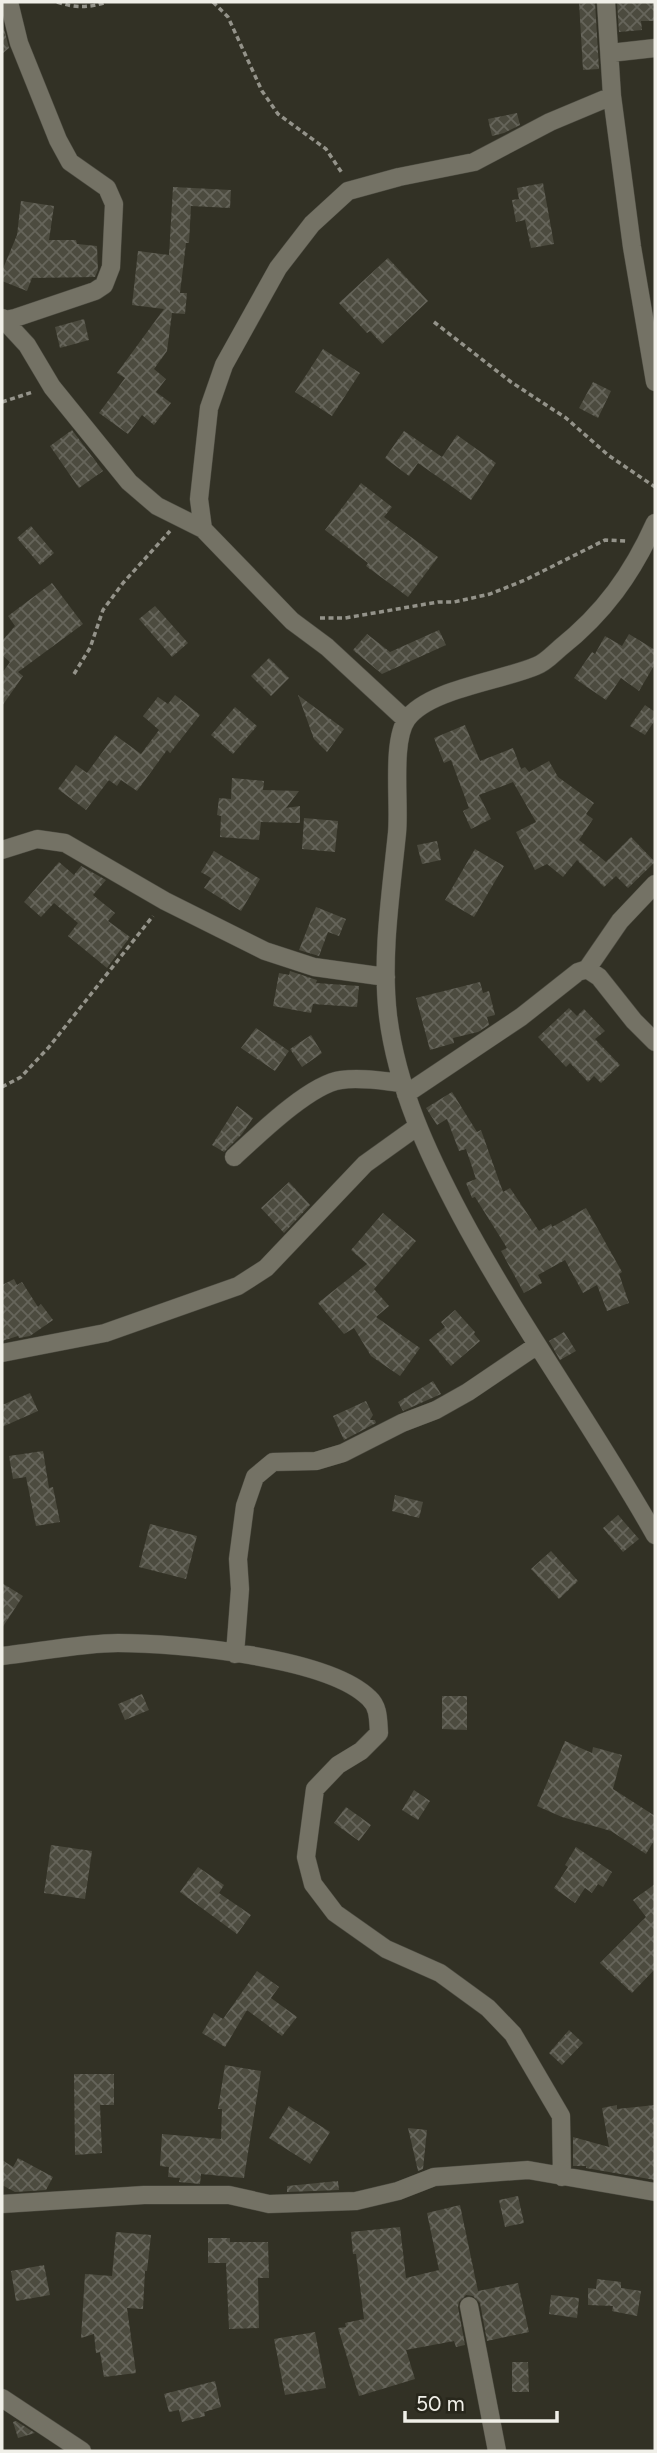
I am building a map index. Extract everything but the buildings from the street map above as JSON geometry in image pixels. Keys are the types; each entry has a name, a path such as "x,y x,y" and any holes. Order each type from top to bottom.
{"street":[{"path":"3,319 15,318 95,291 104,285 111,267 114,204 107,188 71,162 58,140 19,43 9,2"},
{"path":"607,2 612,96 632,247 655,382"},
{"path":"610,53 655,48"},
{"path":"203,528 200,499 209,408 224,365 278,268 312,224 348,191 399,177 474,163 550,122 612,96"},
{"path":"3,319 27,345 52,387 128,482 157,506 203,528 292,621 327,647 406,720"},
{"path":"655,523 627,577 587,627 539,665 449,693 420,706 406,720 398,744 399,817 386,977 388,1018 404,1089 433,1164 536,1346 622,1477 655,1535"},
{"path":"2,850 37,839 65,844 165,901 265,951 314,967 386,977"},
{"path":"234,1157 314,1091 339,1080 404,1089 521,1017 578,972 587,969 621,921 655,884"},
{"path":"587,969 600,977 634,1021 655,1042"},
{"path":"2,1353 105,1333 238,1286 266,1268 365,1164 418,1126"},
{"path":"235,1654 240,1589 238,1559 245,1506 255,1477 273,1462 316,1461 343,1453 365,1440 436,1410 478,1386 536,1346"},
{"path":"2,1656 117,1643 235,1654 303,1665 342,1680 370,1698 378,1711 379,1732 361,1751 338,1765 315,1789 306,1857 313,1884 335,1913 386,1950 440,1973 488,2008 513,2034 561,2116 562,2177"},
{"path":"2,2204 144,2196 229,2195 269,2204 345,2202 398,2191 434,2177 528,2171 655,2192"},
{"path":"469,2306 498,2451"},
{"path":"2,2398 82,2451"}],"path":[{"path":"57,2 82,7 107,2"},
{"path":"213,2 229,17 262,90 278,114 326,149 339,167 348,191"},
{"path":"434,322 511,382 566,418 608,455 655,487"},
{"path":"2,402 52,387"},
{"path":"75,674 90,648 103,610 123,583 180,519"},
{"path":"292,621 345,618 438,602 454,602 490,594 525,580 605,540 646,543"},
{"path":"2,1087 21,1077 49,1046 165,901"}]}
